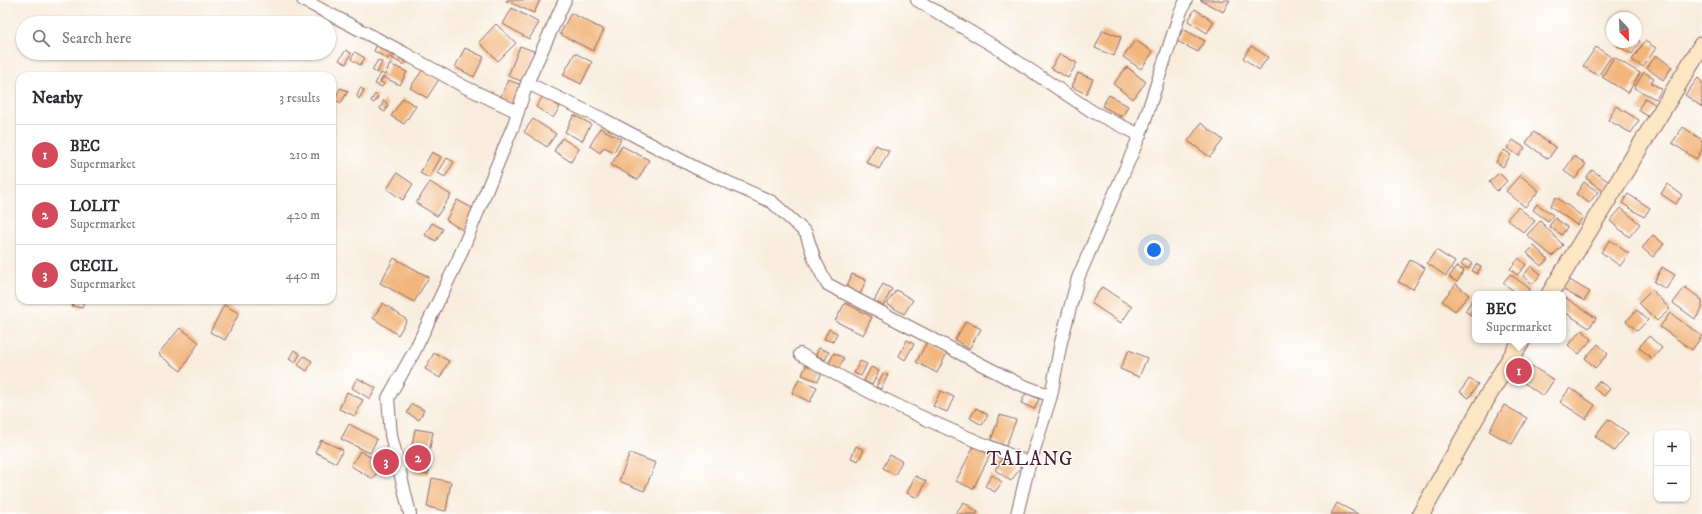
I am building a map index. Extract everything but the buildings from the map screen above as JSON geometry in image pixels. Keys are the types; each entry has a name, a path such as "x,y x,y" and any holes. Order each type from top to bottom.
{"street":[{"path":"303,0 333,16"},
{"path":"410,514 391,435 388,398 415,350 458,260 518,112 527,83 565,0"},
{"path":"917,0 994,46 1093,112 1140,135"},
{"path":"1017,514 1030,463 1051,396 1060,342 1078,278 1140,135 1179,16 1186,0"},
{"path":"336,17 465,87 518,112"},
{"path":"1552,291 1702,46"},
{"path":"527,83 603,119 696,168 772,202 806,233 815,261 827,284 1019,384 1051,396"},
{"path":"1421,514 1490,392 1520,343"},
{"path":"800,354 832,374 972,440 1030,463"}],"place":[{"name":"BEC","path":"1519,371"},
{"name":"LOLIT","path":"418,458"},
{"name":"CECIL","path":"386,462"}],"district":[{"name":"TALANG","path":"1030,458"}]}
